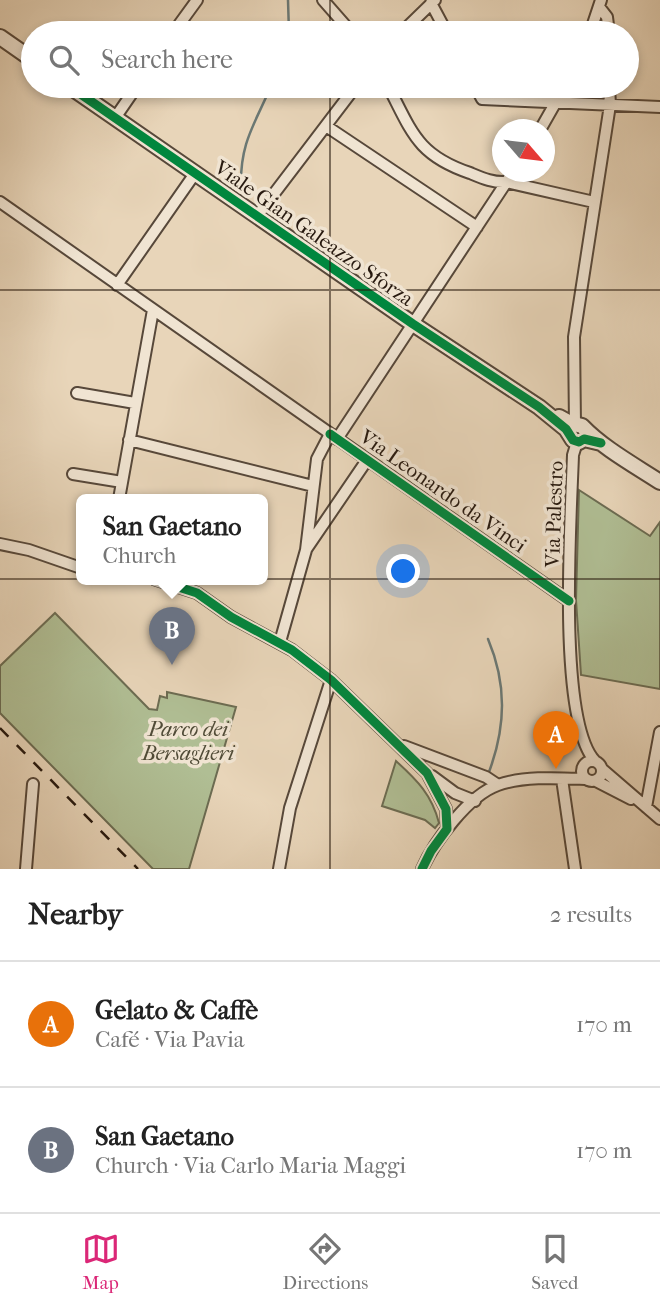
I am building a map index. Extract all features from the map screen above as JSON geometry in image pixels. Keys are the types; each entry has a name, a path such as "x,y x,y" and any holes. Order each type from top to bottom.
{"street":[{"path":"182,21 197,0"},
{"path":"323,0 341,21"},
{"path":"413,21 433,1 442,21"},
{"path":"594,21 600,4"},
{"path":"600,4 608,21"},
{"path":"0,37 21,52"},
{"name":"Viale Gian Galeazzo Sforza","path":"86,98 413,324 578,434 601,443 660,482"},
{"path":"115,118 129,98"},
{"path":"257,216 347,98"},
{"path":"394,98 417,141 427,152 453,167 492,181"},
{"path":"481,98 660,107"},
{"path":"547,119 559,98"},
{"name":"Via Palestro","path":"589,769 577,714 569,601 573,455 578,434 574,337 610,98"},
{"path":"326,126 477,227"},
{"path":"117,285 195,172"},
{"path":"494,182 506,182 594,202"},
{"path":"280,642 306,550 317,459 413,324 506,182"},
{"name":"Via Leonardo da Vinci","path":"0,202 569,601"},
{"path":"120,494 153,310"},
{"path":"78,393 135,403"},
{"path":"129,440 313,486"},
{"path":"306,550 367,460"},
{"path":"73,474 122,482"},
{"path":"0,544 29,550 76,566"},
{"path":"172,585 197,593 231,617 280,642 331,680 426,773 455,793 475,800"},
{"path":"279,869 290,808 331,680"},
{"path":"646,807 660,732"},
{"path":"398,743 486,777 498,785"},
{"path":"422,869 430,851 447,829 475,800 498,785 562,779 589,769 660,819"},
{"path":"426,773 446,809 447,829"},
{"path":"562,779 575,869"},
{"path":"26,869 33,784"}],"green space":[{"path":"579,490 650,536 660,522 660,689 581,675 576,600"},
{"name":"Parco dei Bersaglieri","path":"55,613 149,709 157,710 160,696 167,698 167,692 236,707 189,869 153,869 0,713 0,666"},
{"path":"396,761 428,796 439,823 435,828 425,820 382,806"}],"waterway":[{"path":"288,0 289,21"},
{"path":"241,186 246,145 265,98"},
{"path":"488,639 499,672 502,705 499,738 489,772"}],"railway":[{"path":"0,728 138,869"}],"cycle path":[{"path":"86,98 413,324 539,407 566,429 573,440 579,442 584,439 601,443"},
{"path":"330,434 569,601"},
{"path":"172,585 197,593 231,617 292,650 331,680 427,773 446,809 447,829 422,869"}],"place":[{"name":"San Gaetano","path":"172,665"},
{"name":"Gelato & Caffè","path":"556,769"}]}
